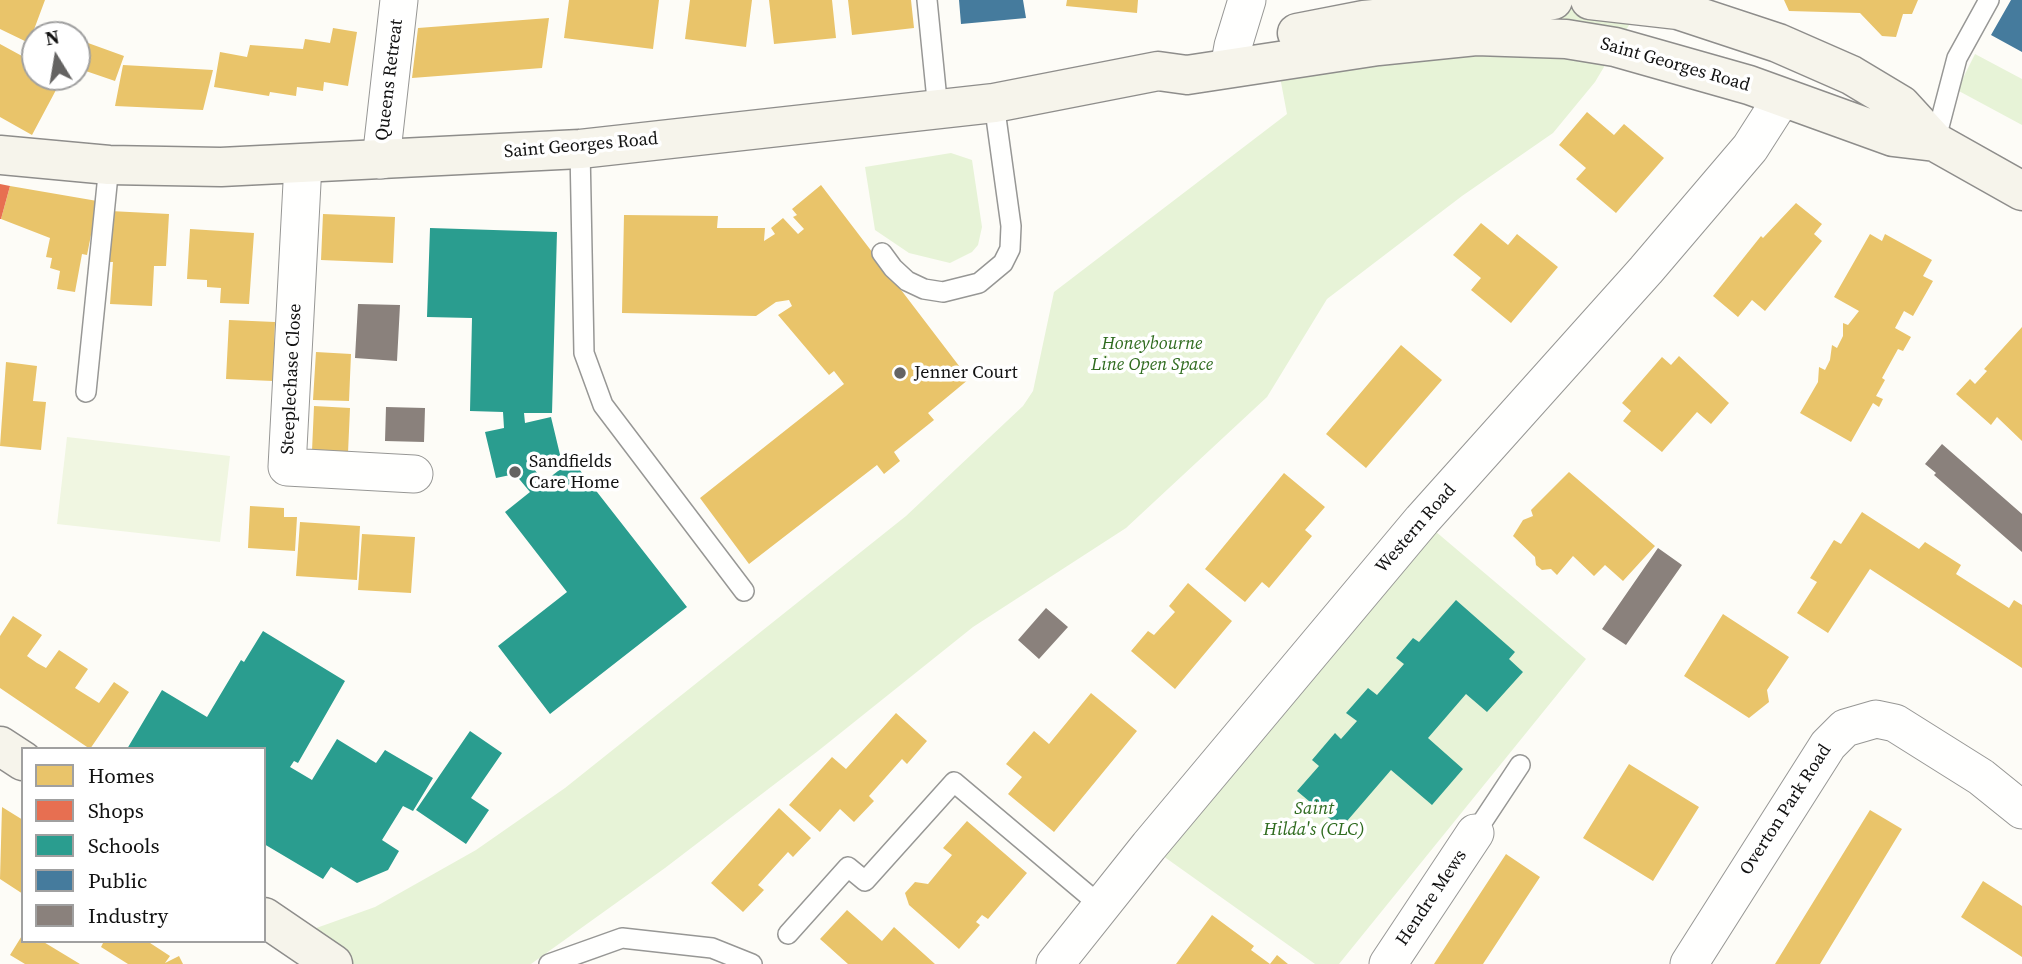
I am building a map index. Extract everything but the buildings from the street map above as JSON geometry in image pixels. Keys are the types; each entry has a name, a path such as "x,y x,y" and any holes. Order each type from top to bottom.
{"street":[{"name":"Queens Retreat","path":"381,160 399,0"},
{"path":"1231,57 1247,0"},
{"name":"Saint Georges Road","path":"0,155 109,165 303,164 580,149 994,103 1158,71 1183,55 1231,57 1553,0"},
{"name":"Saint Georges Road","path":"1593,0 1678,10 1759,37 1851,75 1901,105 1935,142 2022,190"},
{"path":"1580,41 1593,0"},
{"name":"Saint Georges Road","path":"1371,33 1580,41 1765,91 1893,137 1935,142"},
{"name":"Western Road","path":"1055,964 1422,520 1637,280 1750,148 1765,91"},
{"name":"Steeplechase Close","path":"303,164 287,467 414,474"},
{"name":"Overton Park Road","path":"1689,964 1828,745 1845,728 1876,719 1895,723 1981,777 2022,810"},
{"path":"0,746 21,760"},
{"name":"Hendre Mews","path":"1388,964 1475,832"},
{"path":"266,918 333,964"}],"lane":[{"path":"927,0 937,110"},
{"path":"1935,142 1957,58 1989,0"},
{"path":"882,253 907,281 924,289 943,292 979,284 1003,263 1010,248 1011,226 994,103"},
{"path":"580,149 583,353 603,405 744,590"},
{"path":"86,392 109,165"},
{"path":"1475,832 1520,765"},
{"path":"788,934 848,866 865,881 954,782 1101,906"},
{"path":"549,964 622,938 712,948 752,964"}],"green space":[{"name":"Honeybourne Line Open Space","path":"1413,0 1644,0 1595,82 1553,133 1462,196 1327,299 1267,397 1126,528 973,627 818,751 665,868 531,964 318,964 294,936 375,907 476,850 565,788 906,516 1023,406 1033,391 1054,292 1287,114 1276,56"},
{"path":"1975,54 2022,79 2022,125 1957,90"},
{"path":"951,153 972,160 982,227 978,245 972,252 950,263 909,253 875,230 865,167"},
{"path":"67,437 230,456 220,542 57,524"},
{"name":"Saint Hilda's (CLC)","path":"1422,520 1586,659 1339,964 1315,964 1149,846"}],"place":[{"name":"Jenner Court","path":"900,373"},
{"name":"Sandfields Care Home","path":"515,472"}]}
